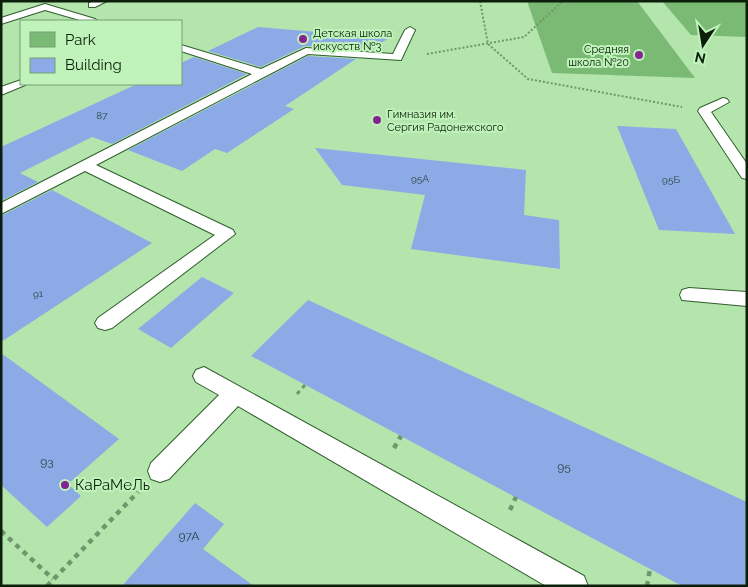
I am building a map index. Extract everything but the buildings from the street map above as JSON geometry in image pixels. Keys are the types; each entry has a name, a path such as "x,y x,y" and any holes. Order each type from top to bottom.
{"lane":[{"path":"92,5 103,1"},
{"path":"1,21 45,7 89,20"},
{"path":"1,209 306,51 397,58 410,30"},
{"path":"182,48 262,73"},
{"path":"1,91 20,83"},
{"path":"723,102 704,111 746,173"},
{"path":"85,165 227,234 106,323"},
{"path":"690,295 747,299"},
{"path":"204,376 572,585"},
{"path":"160,471 235,394"}],"path":[{"path":"480,1 488,44 528,79 704,111"},
{"path":"397,58 524,37 563,1"},
{"path":"47,586 160,471"},
{"path":"1,531 54,579"},
{"path":"647,586 650,569"}],"green space":[{"path":"527,1 637,1 695,78 552,73"},
{"path":"662,1 744,1 747,4 747,37 691,35"}],"place":[{"name":"Детская школа искусств №3","path":"303,39"},
{"name":"Средняя школа №20","path":"639,55"},
{"name":"Гимназия им. Сергия Радонежского","path":"377,120"},
{"name":"КаРаМеЛь","path":"65,485"}]}
